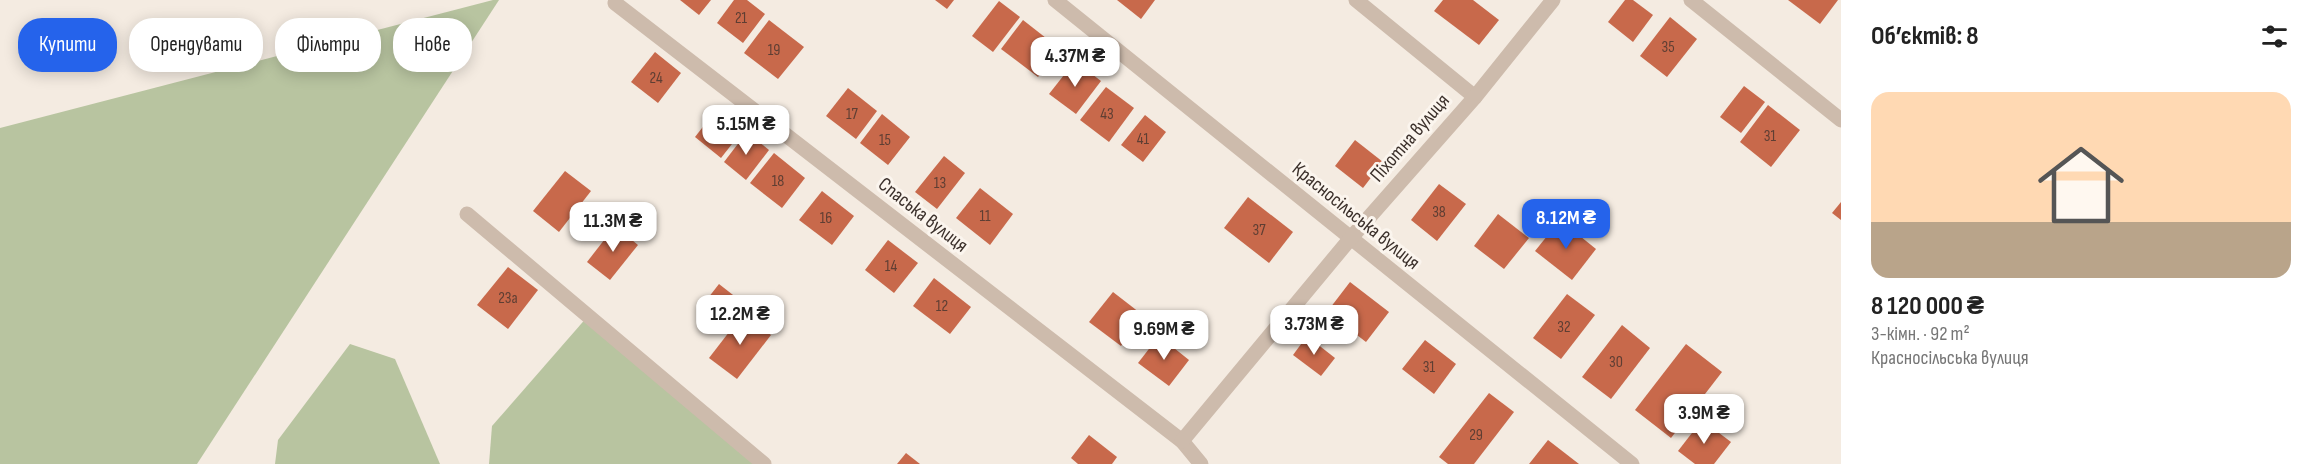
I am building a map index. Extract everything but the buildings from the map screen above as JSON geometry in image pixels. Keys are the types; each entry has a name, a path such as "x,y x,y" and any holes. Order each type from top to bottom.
{"street":[{"name":"Красносільська вулиця","path":"1055,0 1632,464"},
{"path":"1356,0 1474,97"},
{"name":"Піхотна вулиця","path":"1182,441 1350,239 1474,97 1553,0"},
{"path":"1691,0 1841,120"},
{"name":"Спаська вулиця","path":"615,3 1182,441 1201,464"},
{"path":"467,214 764,464"}],"green space":[{"path":"499,0 472,41 472,18 424,18"},
{"path":"393,26 393,72 452,72 197,464 0,464 0,128 216,72 263,72 263,60 275,57 275,72 381,72 381,29"},
{"path":"588,316 764,464 489,464 492,426"},
{"path":"350,344 395,359 440,464 275,464 278,440"}]}
